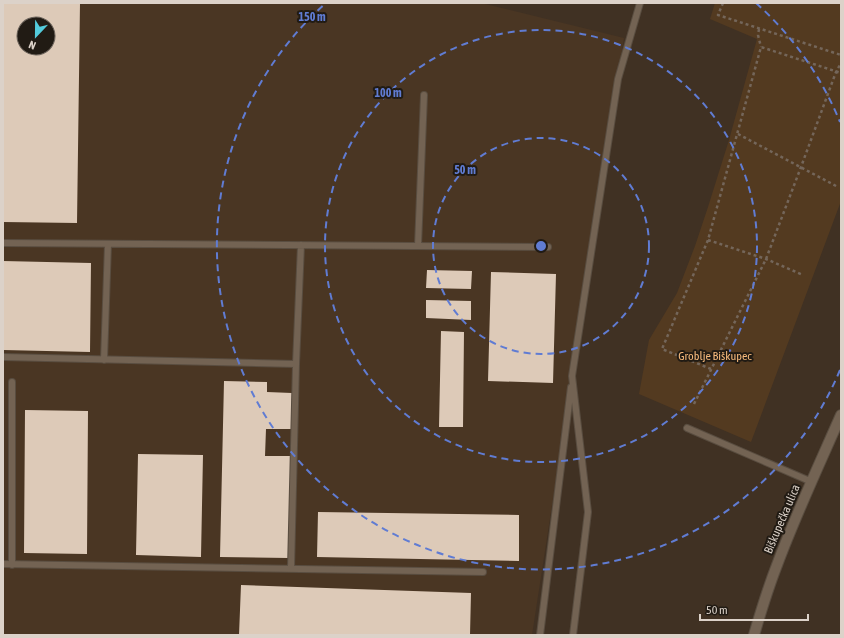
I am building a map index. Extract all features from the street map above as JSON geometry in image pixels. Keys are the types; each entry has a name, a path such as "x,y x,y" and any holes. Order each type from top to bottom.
{"street":[{"name":"Biškupečka ulica","path":"754,635 762,606 777,565 841,415"}],"lane":[{"path":"540,635 572,376 618,79 640,3"},
{"path":"418,246 424,95"},
{"path":"3,243 548,247"},
{"path":"104,360 108,244"},
{"path":"292,569 296,364 301,245"},
{"path":"3,357 296,364"},
{"path":"572,376 588,512 573,635"},
{"path":"12,382 12,564"},
{"path":"687,428 812,482"},
{"path":"3,564 483,572"}],"path":[{"path":"723,3 718,15 841,55"},
{"path":"711,369 662,349 708,240 761,47 758,35 759,29"},
{"path":"761,47 841,73"},
{"path":"694,404 766,259 836,72 841,63"},
{"path":"738,134 838,187"},
{"path":"708,240 766,259 803,275"}],"shaded area":[{"path":"3,3 481,3 624,38 532,635 3,635"}],"green space":[{"name":"Groblje Biškupec","path":"715,3 841,3 841,201 751,442 639,394 649,340 677,293 695,246 729,140 757,39 710,19"}],"building":[{"path":"3,3 80,3 77,223 3,222"},
{"path":"3,261 91,263 90,352 3,350"},
{"path":"427,270 472,271 471,289 426,288"},
{"path":"491,272 556,274 553,383 488,381"},
{"path":"426,300 471,301 471,320 426,318"},
{"path":"441,331 464,332 463,427 439,427"},
{"path":"224,381 267,382 267,392 292,393 291,429 266,429 265,456 291,456 289,558 220,557"},
{"path":"25,410 88,411 87,554 24,553"},
{"path":"138,454 203,455 201,557 136,555"},
{"path":"318,512 519,515 519,561 317,557"},
{"path":"241,585 471,593 470,635 239,635"}]}
